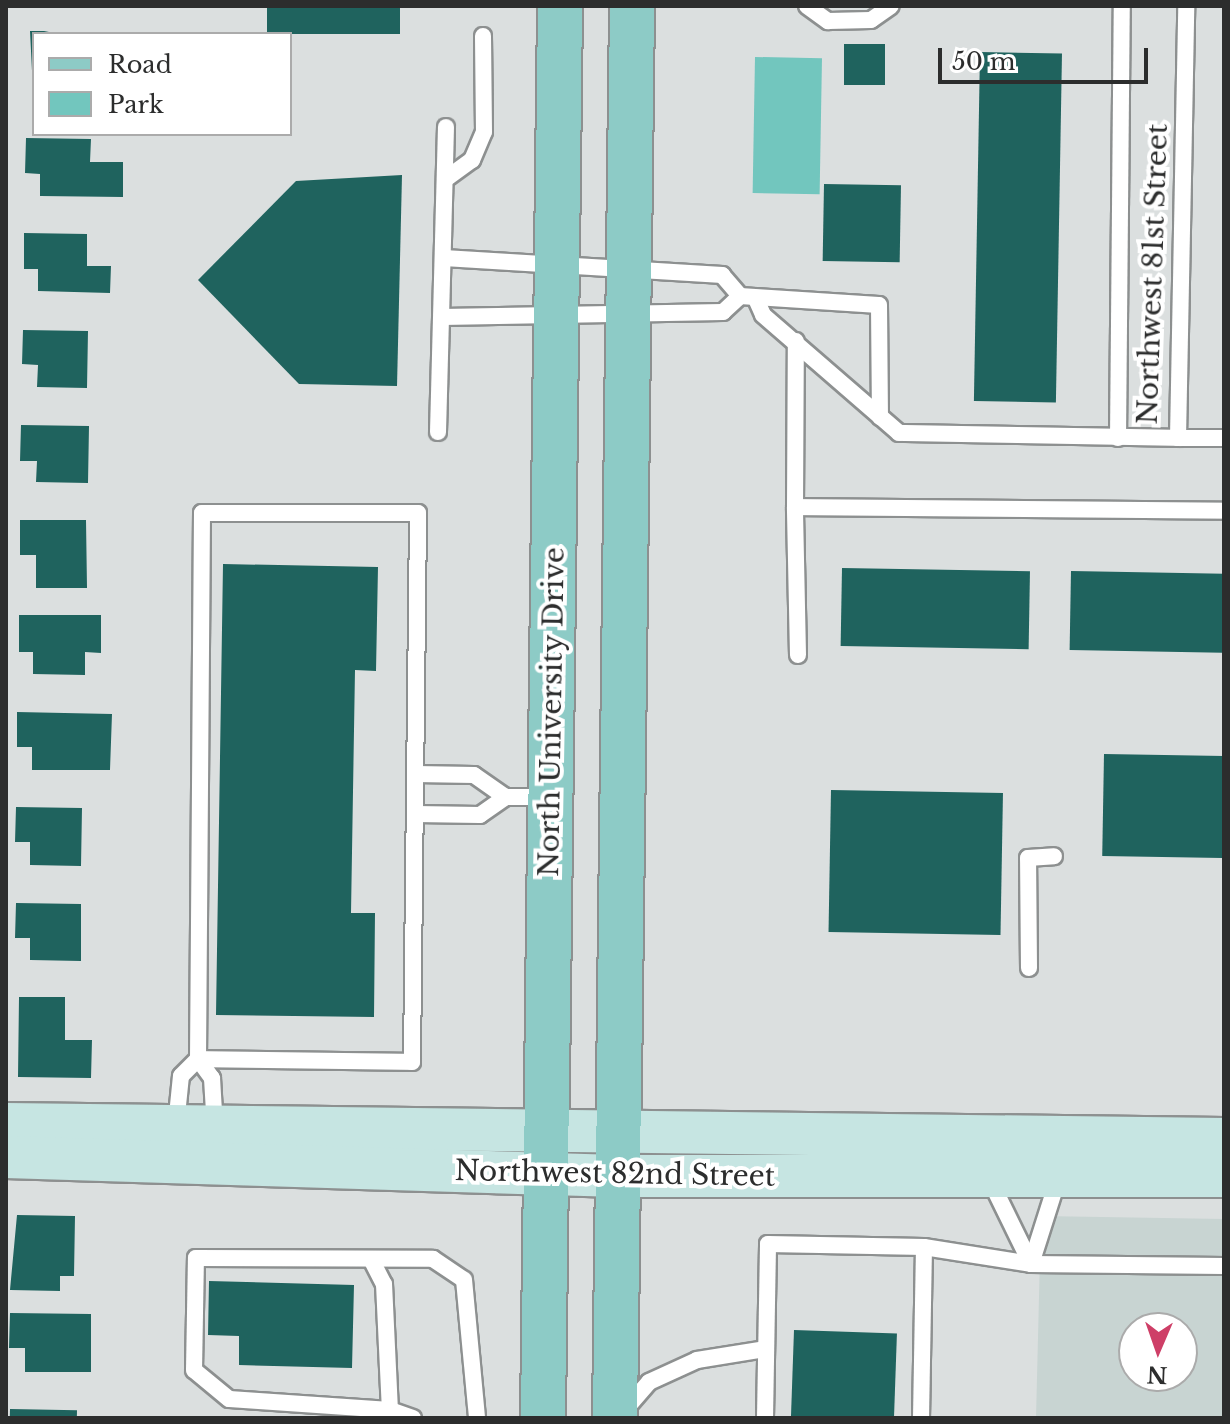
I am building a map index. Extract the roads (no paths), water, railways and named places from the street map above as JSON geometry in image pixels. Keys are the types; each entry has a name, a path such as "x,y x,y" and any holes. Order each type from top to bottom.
{"main road":[{"name":"North University Drive","path":"543,1418 560,6"},
{"path":"616,1418 632,6"}],"street":[{"name":"Northwest 82nd Street","path":"6,1124 196,1146"},
{"name":"Northwest 82nd Street","path":"546,1154 618,1132 1224,1139"},
{"name":"Northwest 82nd Street","path":"6,1157 196,1146 546,1154 618,1176 1058,1179 1224,1176"}],"lane":[{"path":"807,6 828,21 871,20 891,6"},
{"path":"1118,438 1122,6"},
{"name":"Northwest 81st Street","path":"628,291 722,275 763,315 899,433 928,438 1178,438 1186,6"},
{"path":"447,178 472,160 484,132 483,36"},
{"path":"438,432 446,127"},
{"path":"444,258 558,267 628,291 723,312 748,298 879,305 880,417"},
{"path":"442,317 557,310 628,291"},
{"path":"796,341 798,655"},
{"path":"1178,438 1224,438"},
{"path":"795,507 1224,511"},
{"path":"196,1146 181,1076 198,1059 412,1062 418,513 202,513 198,1059 212,1078 196,1146"},
{"path":"416,774 474,775 506,797 551,797"},
{"path":"416,814 480,815 506,797"},
{"path":"1029,968 1028,858 1054,856"},
{"path":"989,1178 1031,1264"},
{"path":"1031,1264 1058,1179"},
{"path":"765,1418 768,1244 924,1247 1031,1264 1224,1266"},
{"path":"921,1418 924,1247"},
{"path":"413,1418 390,1410 229,1399 194,1370 196,1258 433,1259 464,1280 477,1418"},
{"path":"371,1259 384,1284 390,1410"},
{"path":"616,1418 649,1382 697,1360 766,1349"}]}
